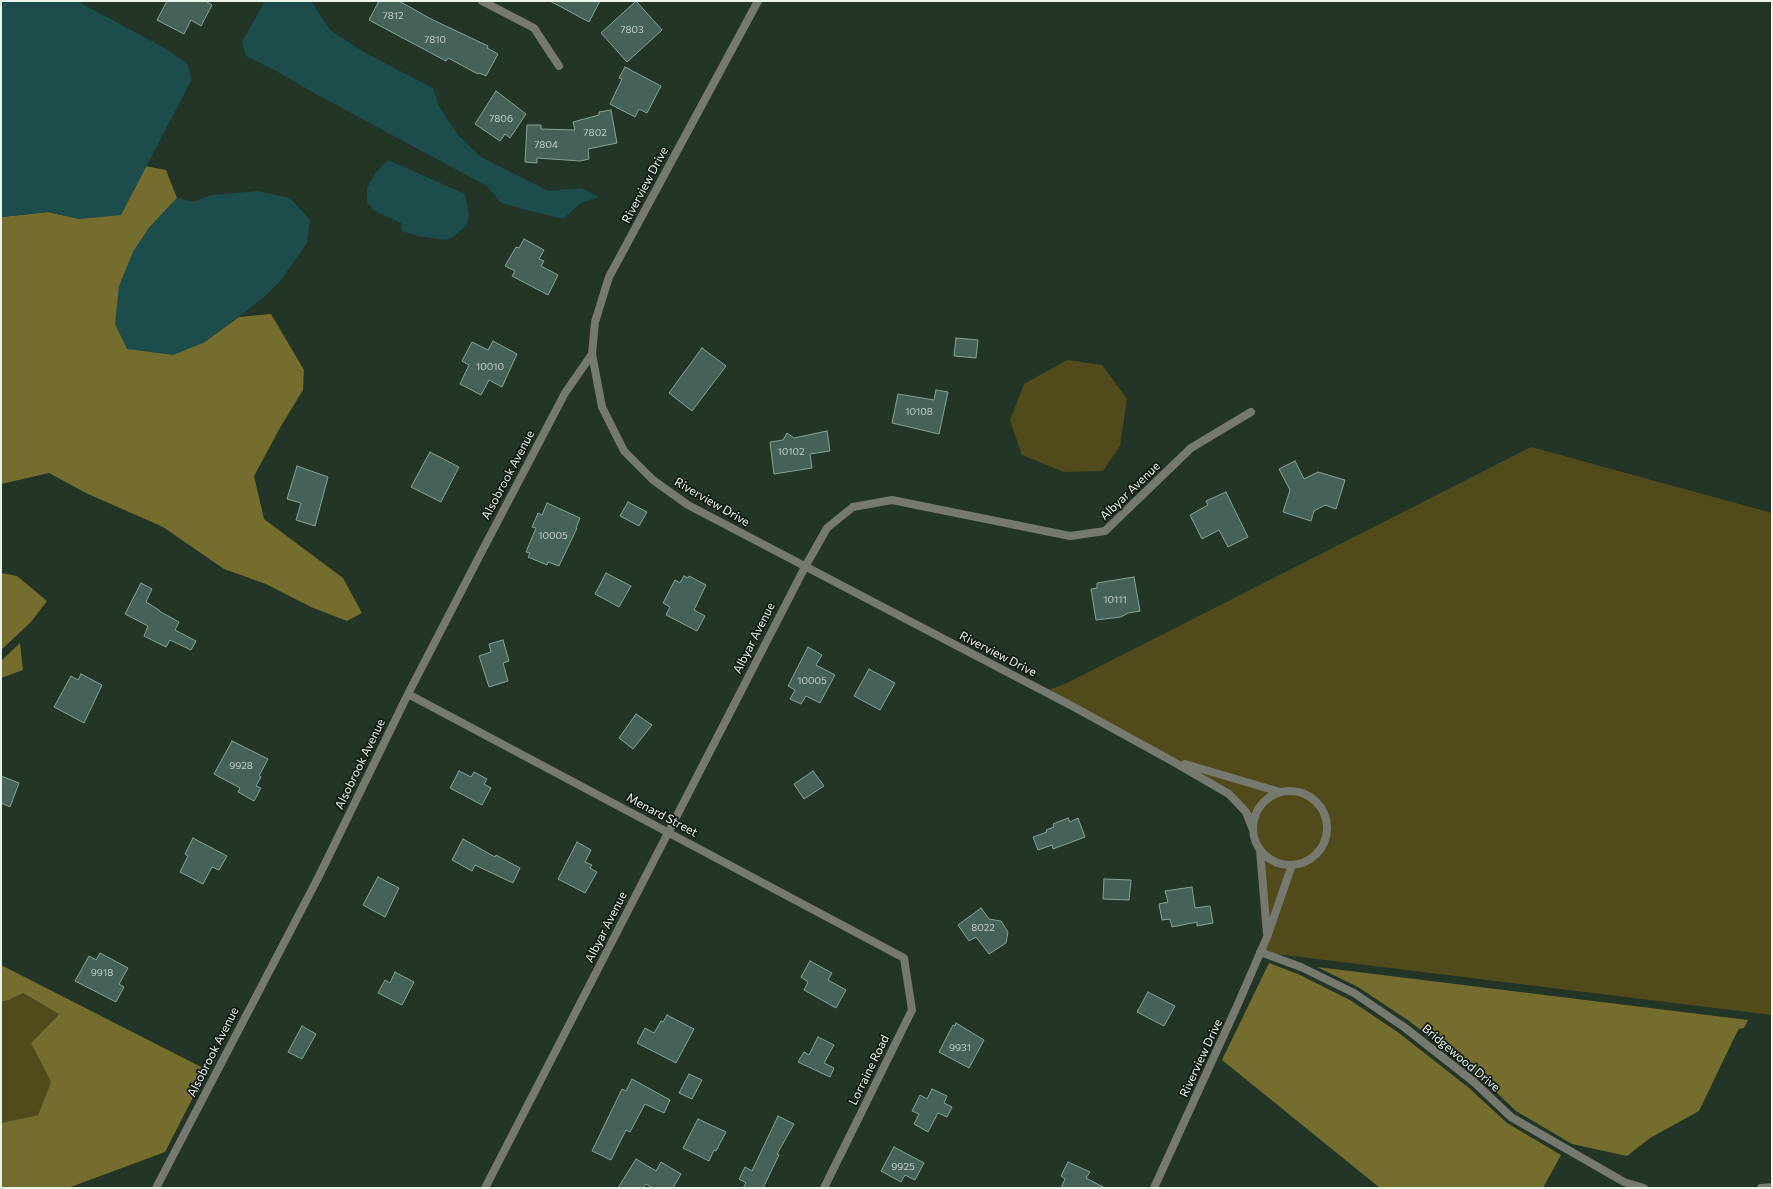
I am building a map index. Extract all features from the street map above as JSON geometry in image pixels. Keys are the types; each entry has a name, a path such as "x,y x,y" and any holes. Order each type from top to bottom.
{"street":[{"path":"482,1 534,28 559,66"},
{"name":"Riverview Drive","path":"758,1 609,277 595,322 592,354 602,407 624,451 653,480 688,505 1065,703 1229,794 1246,812 1253,830 1255,841 1260,850 1267,937"},
{"name":"Alsobrook Avenue","path":"156,1188 318,878 408,694 565,393 592,354"},
{"name":"Albyar Avenue","path":"485,1188 804,567 827,528 853,507 892,500 1070,536 1105,531 1191,448 1252,412"},
{"name":"Menard Street","path":"408,694 668,831 904,958"},
{"name":"Riverview Drive","path":"1154,1188 1267,937 1292,865 1313,857 1325,838 1327,827 1325,816 1320,806 1308,796 1291,791 1280,792 1172,761"},
{"path":"1253,830 1254,818 1260,806 1269,798 1280,792"},
{"path":"1260,850 1269,858 1280,864 1292,865"},
{"name":"Bridgewood Drive","path":"1260,952 1301,967 1354,994 1404,1027 1474,1082 1511,1117 1624,1182 1644,1188"},
{"name":"Lorraine Road","path":"824,1188 912,1010 904,958"},
{"path":"1761,1188 1772,1186"}],"shaded area":[{"path":"145,166 166,170 177,198 148,229 203,343 239,317 271,314 304,370 303,390 281,426 254,476 264,519 343,578 362,613 347,621 311,607 266,584 224,569 163,527 86,493 49,473 1,484 1,217 48,212 80,219 133,192"},
{"path":"1067,360 1102,365 1127,399 1120,446 1103,471 1064,472 1022,455 1010,420 1024,384"},
{"path":"1531,447 1772,513 1772,1015 1260,952 1267,937 1260,850 1255,841 1253,830 1246,812 1229,794 1044,692 1067,683"},
{"path":"1,573 17,576 47,601 31,622 1,650"},
{"path":"20,643 23,670 1,678 1,661"},
{"path":"1269,963 1298,974 1350,1000 1399,1033 1469,1088 1507,1123 1561,1155 1543,1188 1380,1188 1222,1060"},
{"path":"1,965 207,1070 165,1152 68,1188 1,1188 1,1123 38,1115 51,1082 31,1043 59,1014 23,993 1,1002"},
{"path":"1317,967 1748,1020 1744,1028 1739,1029 1737,1032 1699,1111 1650,1138 1627,1156 1572,1144 1516,1111 1479,1076 1409,1021 1358,987"},
{"path":"23,993 59,1013 31,1043 51,1082 38,1115 1,1123 1,1002"}],"water":[{"path":"1,1 77,1 159,45 187,63 192,79 121,215 80,219 48,212 1,217"},
{"path":"265,1 311,1 330,30 362,51 433,88 439,106 458,135 481,157 548,191 582,188 599,197 581,203 563,219 500,202 487,186 246,56 242,42"},
{"path":"388,160 465,194 469,215 466,226 454,236 446,240 417,236 402,231 401,223 375,211 367,203 367,189 375,173"},
{"path":"258,191 290,198 310,220 307,243 281,280 262,299 203,343 173,355 127,349 115,324 119,286 133,252 148,229 177,198 193,202 212,195"}],"building":[{"path":"167,1 205,1 212,5 201,26 191,20 184,34 157,20"},
{"path":"379,1 399,1 431,19 488,46 487,48 498,54 486,76 479,73 478,74 448,58 446,61 369,20"},
{"path":"550,1 600,1 589,22"},
{"path":"636,1 662,30 627,62 601,33"},
{"path":"625,67 661,86 647,113 639,109 635,117 610,104 622,79 619,78"},
{"path":"496,91 526,114 510,138 505,134 500,141 475,124"},
{"path":"611,110 617,143 588,149 589,159 580,161 537,158 537,163 525,162 527,125 541,125 541,129 575,130 573,122 599,115 599,112"},
{"path":"524,239 544,250 539,259 544,261 541,266 558,275 548,295 512,276 515,271 505,266 516,247 519,248"},
{"path":"956,338 978,340 976,358 954,356"},
{"path":"493,341 517,354 502,387 489,380 481,395 460,384 469,365 462,361 472,342 488,350"},
{"path":"702,348 726,366 692,411 669,393"},
{"path":"936,390 948,392 939,434 892,423 898,394 934,400"},
{"path":"827,431 830,451 810,454 812,468 774,474 770,442 783,440 787,433 794,438"},
{"path":"430,452 459,467 441,502 411,487"},
{"path":"1295,461 1304,479 1318,472 1345,480 1336,509 1325,505 1314,511 1311,521 1283,512 1290,490 1279,469"},
{"path":"297,466 328,477 315,526 296,520 301,503 287,499"},
{"path":"1226,492 1248,537 1228,547 1219,530 1202,539 1190,515 1208,505 1206,501"},
{"path":"628,502 647,512 639,526 620,516"},
{"path":"547,503 580,518 577,528 559,566 548,562 547,565 528,557 530,553 526,552 536,528 532,527 538,513 542,515"},
{"path":"606,573 631,586 619,607 595,594"},
{"path":"684,576 688,578 689,576 706,585 694,610 705,616 697,631 666,615 670,607 663,603 675,580 680,583"},
{"path":"1134,577 1140,611 1128,613 1121,617 1096,620 1091,589 1097,588 1097,583"},
{"path":"141,583 152,589 146,602 179,622 175,630 196,641 191,650 170,640 166,647 144,636 148,626 125,614"},
{"path":"503,640 509,661 503,663 508,681 489,687 479,656 491,652 489,644"},
{"path":"808,647 822,655 816,665 835,675 820,703 806,696 801,704 790,699 795,690 788,686"},
{"path":"869,669 895,683 880,710 854,696"},
{"path":"81,674 102,685 84,723 54,707 71,676 78,680"},
{"path":"636,714 652,725 633,749 619,738"},
{"path":"232,741 268,759 259,776 261,777 256,786 261,788 254,801 238,792 240,788 214,774"},
{"path":"459,771 471,777 474,772 487,779 484,784 491,788 482,805 450,788"},
{"path":"813,771 824,786 804,799 794,784"},
{"path":"1,776 19,783 10,807 1,803"},
{"path":"1068,818 1070,822 1078,818 1085,837 1053,849 1052,845 1038,850 1033,837 1047,832 1046,830 1054,827 1053,824"},
{"path":"193,838 227,856 219,870 212,867 203,884 180,872 188,856 185,854"},
{"path":"463,839 495,857 496,855 520,868 513,883 475,865 472,871 452,860"},
{"path":"577,842 591,850 585,862 592,865 590,868 597,872 585,893 558,879"},
{"path":"378,877 399,888 385,917 363,905"},
{"path":"1104,879 1131,880 1129,900 1103,899"},
{"path":"1192,887 1195,908 1210,906 1213,923 1197,926 1197,922 1172,927 1170,919 1162,920 1159,904 1168,902 1165,891"},
{"path":"981,908 989,919 1001,921 1008,932 1006,943 989,954 976,937 969,941 958,925"},
{"path":"100,953 128,968 119,984 124,987 116,1002 75,981 89,956 96,960"},
{"path":"810,961 832,973 828,980 846,990 836,1008 804,990 808,982 801,977"},
{"path":"395,972 414,982 402,1005 378,993 385,980 390,983"},
{"path":"1148,992 1175,1006 1164,1026 1137,1012"},
{"path":"667,1015 694,1029 676,1063 637,1043 645,1028 654,1033 661,1021 663,1022"},
{"path":"956,1023 984,1040 969,1068 939,1052 953,1025 955,1026"},
{"path":"302,1026 316,1034 302,1059 288,1052"},
{"path":"818,1037 834,1045 824,1063 834,1068 830,1077 798,1062 804,1052 809,1055"},
{"path":"689,1074 702,1080 692,1099 679,1093"},
{"path":"632,1079 670,1100 664,1113 645,1104 630,1132 626,1130 611,1160 592,1151 622,1089 626,1091"},
{"path":"932,1089 947,1096 944,1103 952,1107 947,1117 938,1113 928,1132 914,1124 919,1114 912,1111 920,1095 927,1099"},
{"path":"778,1116 794,1124 777,1154 779,1155 763,1188 743,1188 746,1183 739,1179 745,1167 752,1171"},
{"path":"698,1119 726,1132 716,1151 714,1150 709,1161 683,1148"},
{"path":"894,1147 924,1163 915,1180 905,1175 901,1182 881,1171"},
{"path":"636,1159 656,1171 661,1162 681,1174 673,1188 653,1188 646,1184 643,1188 618,1188"},
{"path":"1068,1162 1090,1172 1086,1178 1105,1188 1061,1188 1065,1179 1061,1176"}]}
